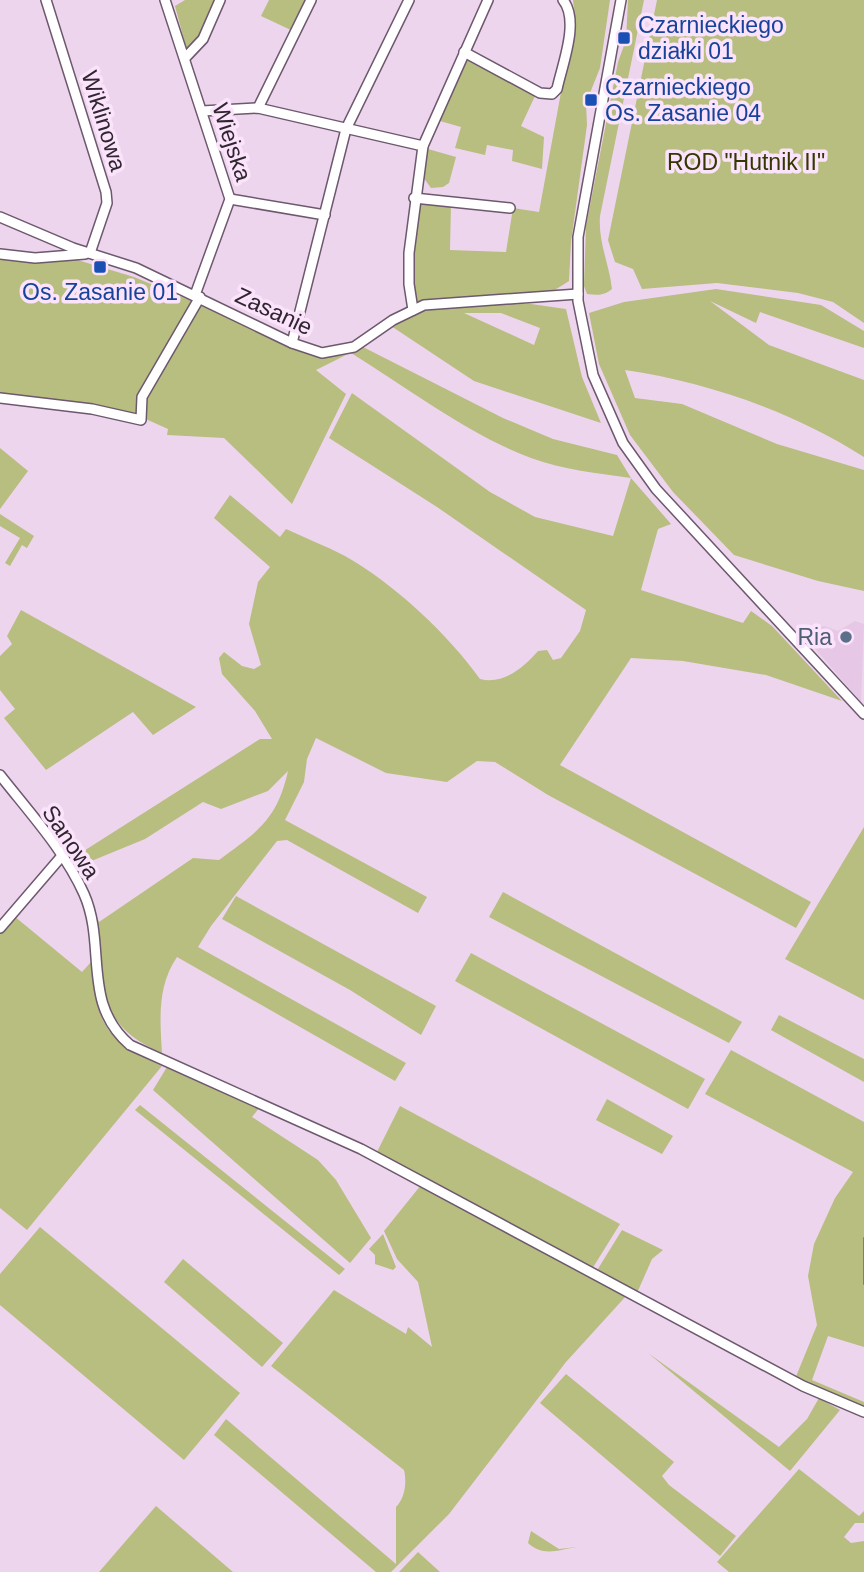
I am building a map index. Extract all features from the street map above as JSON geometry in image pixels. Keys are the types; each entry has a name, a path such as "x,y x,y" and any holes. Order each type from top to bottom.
{"street":[{"name":"Wiklinowa","path":"46,0 106,192 107,203 90,253"},
{"name":"Wiejska","path":"0,398 92,409 141,420 142,397 197,296 230,199 165,0"},
{"path":"185,58 203,39 220,0"},
{"path":"258,108 311,0"},
{"path":"292,343 346,129 408,0"},
{"path":"413,310 409,274 414,198 422,146 488,0"},
{"path":"464,52 540,93 552,94 557,89 570,15 563,0"},
{"path":"621,0 581,216 578,294 585,346 593,375 614,427 633,458 662,496 864,714"},
{"path":"202,111 258,108 422,146"},
{"path":"414,198 510,208"},
{"path":"230,199 325,215"},
{"name":"Zasanie","path":"0,217 90,253 136,268 292,343 322,353 347,350 413,310 451,301 578,294"},
{"path":"0,254 36,258 90,253"},
{"name":"Sanowa","path":"0,775 61,857 88,902 100,1000 107,1020 119,1036 138,1050 358,1147 803,1385 864,1412"},
{"path":"0,928 61,857"}],"shaded area":[{"path":"855,621 864,624 861,702 799,630 824,626 838,631"}],"green space":[{"path":"185,0 218,0 207,29 192,48 186,47 175,6"},
{"path":"269,0 309,0 293,31 261,16"},
{"path":"573,0 610,0 600,68 586,103 587,125 571,242 569,281 550,293 446,298 415,303 414,244 419,202 451,204 450,250 506,252 513,208 539,212 575,16"},
{"path":"628,0 644,0 600,216 612,289 603,294 587,294 584,286 586,226 618,62 626,40"},
{"name":"ROD \"Hutnik II\"","path":"657,0 864,0 864,323 833,302 798,293 717,283 642,289 633,269 615,262 608,240"},
{"path":"467,59 535,96 521,126 544,137 542,169 512,161 513,150 487,145 485,155 455,148 461,127 440,121"},
{"path":"428,149 456,157 449,183 443,187 431,188 423,177"},
{"path":"0,256 46,262 74,259 134,277 192,301 150,373 156,377 197,305 202,304 290,346 327,355 346,355 316,370 346,394 292,504 224,438 167,435 168,429 139,416 0,396"},
{"path":"716,289 821,305 864,331 864,348 760,312 756,323 710,301 769,345 864,380 864,457 809,426 749,401 687,382 625,370 635,398 682,404 777,444 864,470 864,591 818,581 734,555 673,492 630,435 599,364 589,313 624,302"},
{"path":"531,304 566,309 582,377 601,423 474,381 391,326 407,317 441,307","holes":["464,313 501,313 540,328 534,345"]},
{"path":"363,347 503,418 553,439 617,455 631,478 555,465 508,449 439,410 351,353"},
{"path":"352,393 490,492 535,517 613,536 631,478 671,524 658,529 641,590 743,623 751,611 772,626 842,701 766,675 683,661 631,658 560,765 811,902 796,928 548,795 495,762 477,761 447,782 386,773 316,738 307,759 304,782 285,820 427,897 418,913 287,840 277,841 211,926 198,947 406,1063 395,1081 177,957 163,991 162,1053 139,1041 123,1028 112,1013 105,996 95,912 99,922 193,858 219,860 245,841 272,813 288,771 268,791 221,809 203,802 145,839 89,862 79,854 260,739 272,739 255,711 222,674 219,658 224,652 242,666 254,669 261,665 249,624 258,582 270,567 214,518 230,495 280,537 286,529 345,556 382,580 436,628 480,679 489,680 513,673 538,651 547,650 553,660 561,658 580,631 586,610 437,507 329,438"},
{"path":"0,448 28,471 0,509"},
{"path":"0,514 34,536 27,548 22,545 10,566 5,563 20,538 0,526"},
{"path":"21,610 196,707 153,735 133,712 46,770 4,718 15,709 0,690 0,656 12,644 7,636"},
{"path":"864,827 864,1000 785,959"},
{"path":"503,892 742,1022 729,1043 489,917"},
{"path":"236,896 436,1006 421,1035 350,990 222,919"},
{"path":"14,916 82,972 91,962 97,1001 107,1027 126,1047 162,1066 27,1230 0,1208 0,932"},
{"path":"471,953 705,1079 688,1109 455,981"},
{"path":"779,1015 864,1059 864,1082 771,1030"},
{"path":"731,1050 864,1122 864,1347 828,1336 812,1380 864,1402 864,1407 795,1379 817,1325 808,1276 814,1244 835,1198 853,1172 705,1094"},
{"path":"167,1067 260,1107 252,1117 318,1160 336,1180 371,1238 350,1263 153,1090"},
{"path":"607,1099 673,1136 662,1154 596,1120"},
{"path":"140,1105 345,1269 339,1275 135,1110"},
{"path":"400,1106 620,1224 592,1269 377,1152"},
{"path":"421,1185 627,1295 566,1362 449,1514 391,1572 376,1572 214,1435 226,1419 396,1564 396,1507 404,1490 404,1470 271,1366 334,1290 406,1334 408,1327 432,1347 418,1282 397,1259 384,1231"},
{"path":"40,1227 240,1393 184,1460 0,1305 0,1274"},
{"path":"622,1230 663,1250 652,1259 637,1293 596,1272"},
{"path":"383,1234 396,1267 393,1270 375,1264 375,1255 369,1249"},
{"path":"183,1259 283,1343 262,1367 164,1282"},
{"path":"648,1353 779,1447 807,1419 819,1398 840,1410 790,1471"},
{"path":"566,1374 674,1462 662,1476 669,1485 736,1536 720,1556 540,1403"},
{"path":"799,1469 859,1516 864,1511 864,1523 855,1523 844,1537 851,1543 864,1541 864,1572 729,1572 717,1562"},
{"path":"156,1506 233,1572 99,1572"},
{"path":"531,1531 559,1549 577,1547 551,1551 539,1550 528,1543"},
{"path":"418,1552 440,1572 399,1572"}],"waterway":[{"path":"864,1238 864,1284"}],"place":[{"name":"Czarnieckiego działki 01","path":"624,38"},
{"name":"Czarnieckiego Os. Zasanie 04","path":"591,100"},
{"name":"Os. Zasanie 01","path":"100,267"},
{"name":"Ria","path":"846,637"}]}
